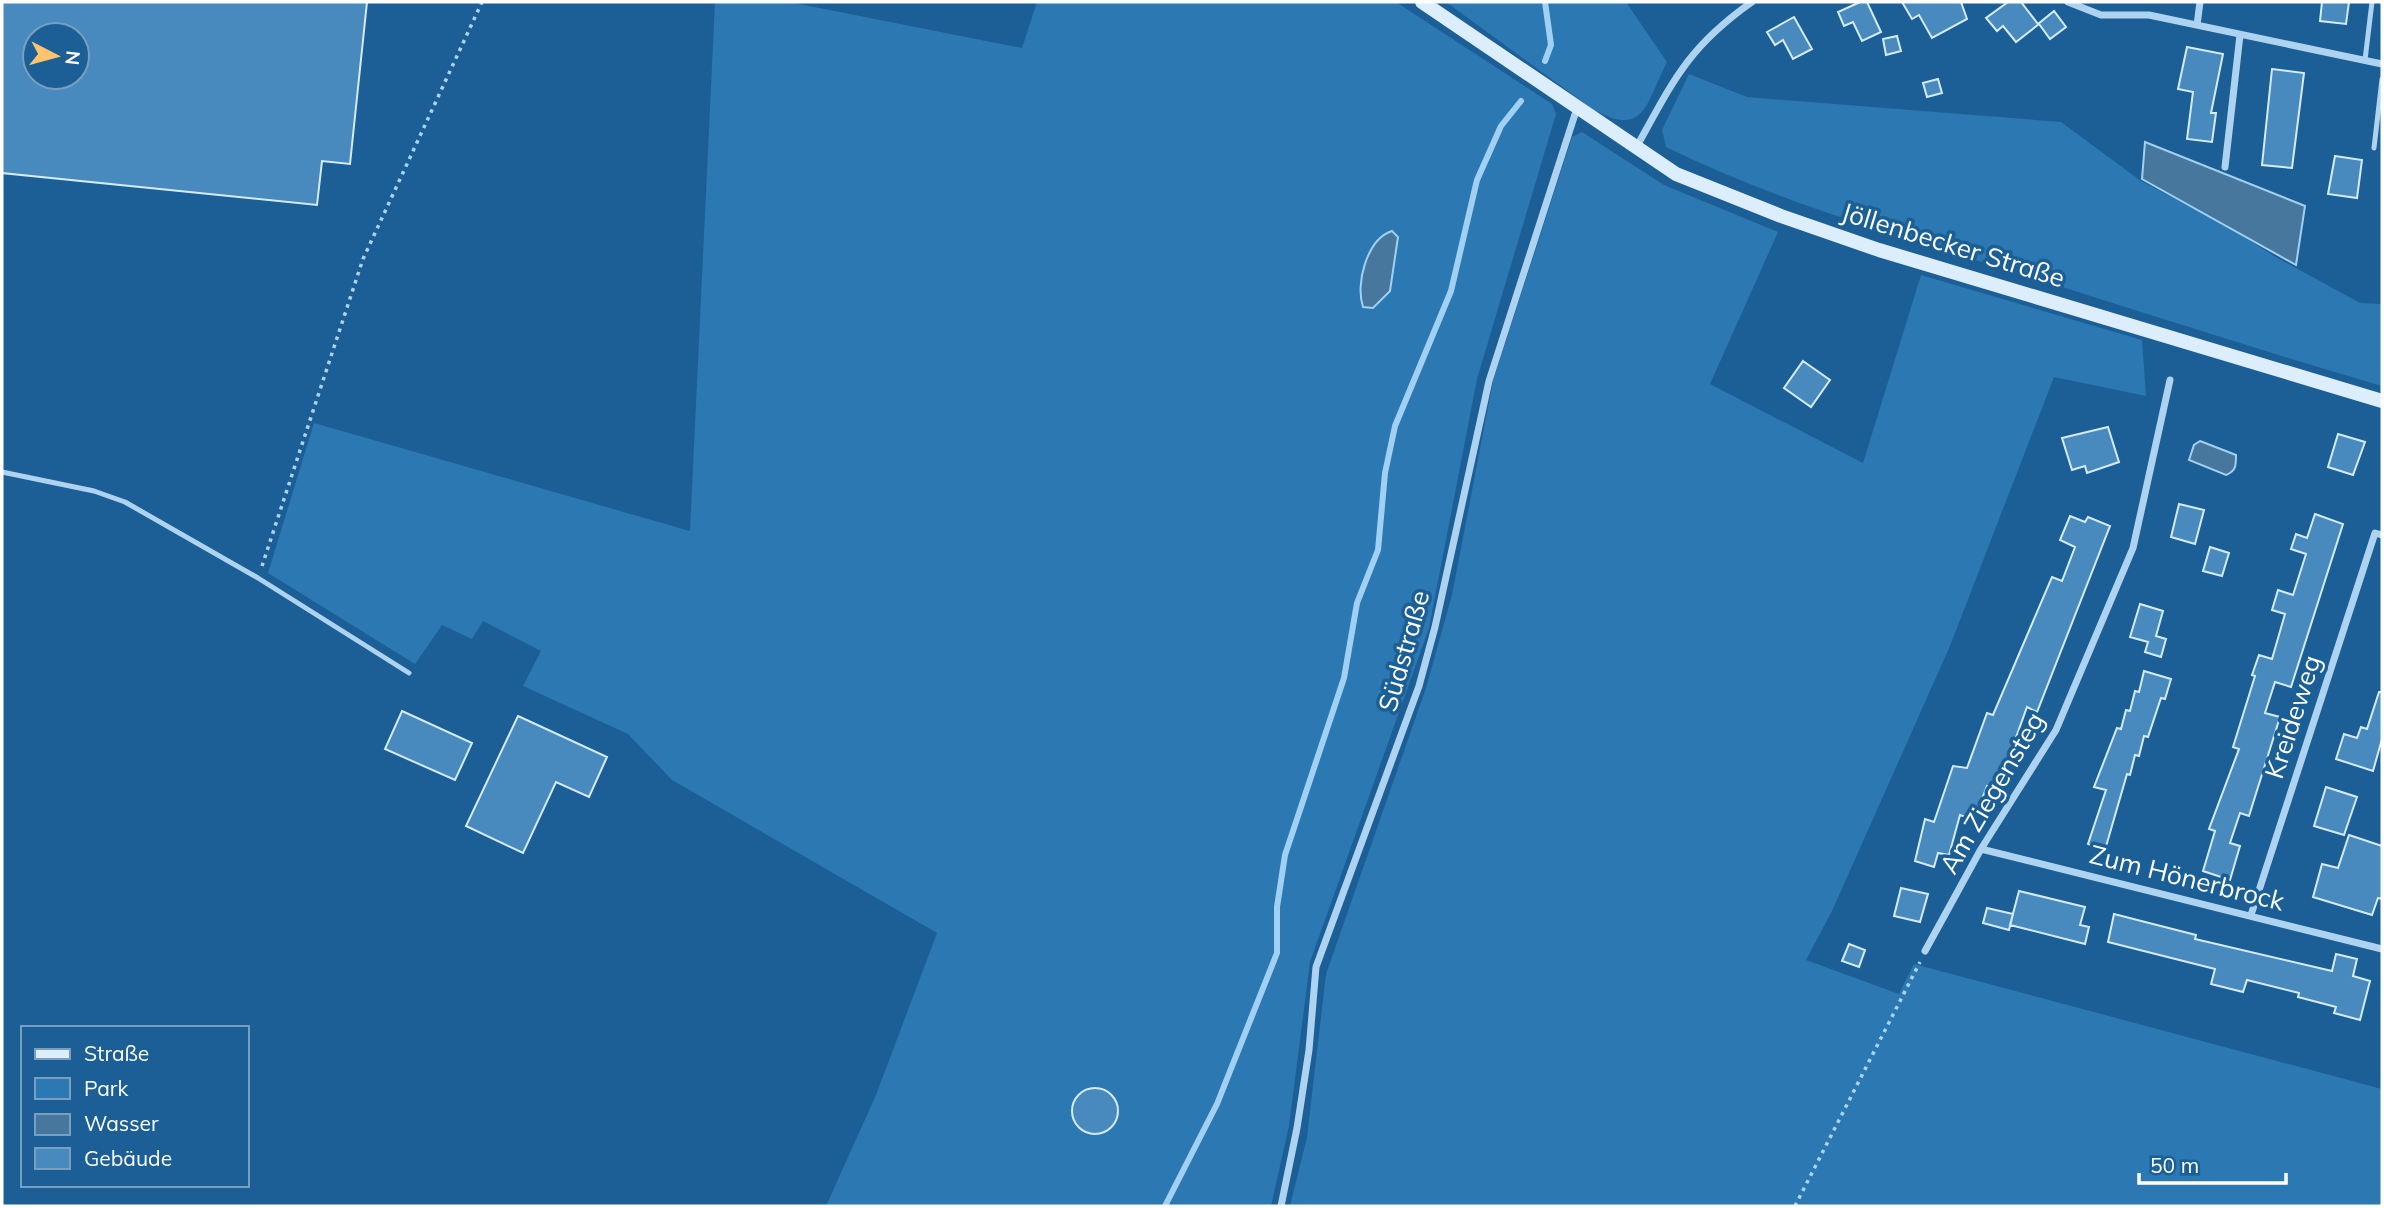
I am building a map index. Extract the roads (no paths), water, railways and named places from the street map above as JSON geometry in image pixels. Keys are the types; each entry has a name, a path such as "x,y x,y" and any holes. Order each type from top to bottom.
{"main road":[{"name":"Jöllenbecker Straße","path":"1422,2 1676,174 1782,216 1855,241 2382,401"}],"street":[{"path":"1636,148 1674,78 1697,47 1721,24 1752,2"},
{"path":"2068,2 2101,15 2149,15 2382,64"},
{"path":"2197,25 2200,2"},
{"path":"2225,167 2240,35"},
{"name":"Südstraße","path":"1281,1206 1309,1050 1316,967 1419,686 1436,627 1489,381 1577,108"},
{"name":"Am Ziegensteg","path":"1926,951 1981,849 2056,730 2133,548 2170,380"},
{"name":"Kreideweg","path":"2252,915 2379,534"},
{"name":"Zum Hönerbrock","path":"1981,849 2382,949"}],"lane":[{"path":"2365,60 2372,2"},
{"path":"2374,148 2382,79"},
{"path":"2,472 94,491 125,502 258,578 409,673"}],"water":[{"path":"2145,142 2305,206 2296,265 2142,179"},
{"path":"1392,231 1398,237 1390,291 1373,308 1363,307 1361,287 1365,263 1376,243"},
{"path":"2200,441 2236,455 2234,470 2226,475 2189,460 2194,445"}],"waterway":[{"path":"1545,2 1551,45 1545,61"},
{"path":"1165,1206 1217,1104 1277,953 1277,907 1285,855 1344,678 1357,603 1378,550 1385,473 1395,426 1451,291 1477,180 1501,126 1521,101"}]}
